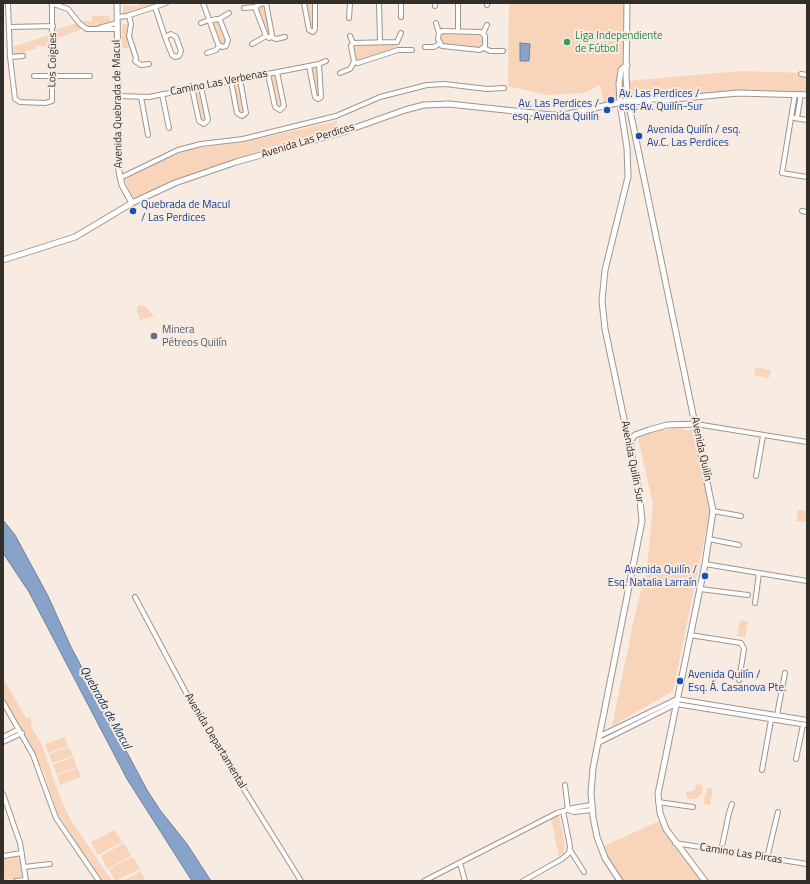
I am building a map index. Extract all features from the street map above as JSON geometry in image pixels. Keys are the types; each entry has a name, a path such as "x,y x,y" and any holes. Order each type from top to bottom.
{"street":[{"name":"Los Coigües","path":"8,3 10,57 14,96 17,102 45,103 52,101 52,3"},
{"path":"52,3 63,6 83,27 93,30 117,30"},
{"path":"63,6 68,3"},
{"name":"Avenida Quebrada de Macul","path":"117,3 120,178 132,203"},
{"path":"117,17 129,16 166,3"},
{"path":"203,3 219,46"},
{"path":"244,8 256,7 265,3 271,37"},
{"path":"304,3 309,30 313,32 315,30 315,3"},
{"path":"349,18 350,3"},
{"path":"379,3 380,41"},
{"path":"401,3 401,17"},
{"path":"458,3 458,31"},
{"name":"Avenida Quilín","path":"627,3 628,101 713,511 705,564 659,785 658,802 663,824 675,843 705,881"},
{"path":"155,7 165,37 172,55 175,57 179,56 181,51 176,37 171,34 165,37"},
{"path":"256,7 266,36"},
{"path":"201,23 219,19 229,13"},
{"path":"129,16 131,24 129,36 136,58 135,61 141,65 149,64"},
{"path":"219,19 228,42 225,47 219,46"},
{"path":"93,30 117,23"},
{"path":"436,23 439,32 439,44"},
{"path":"484,48 485,38 483,33 487,25"},
{"path":"10,27 53,26"},
{"path":"439,32 458,31 483,33"},
{"path":"398,50 399,46 397,42 401,33"},
{"path":"252,44 266,36 276,39 285,37"},
{"path":"340,73 350,68 354,62 351,46 353,43 350,36"},
{"path":"353,43 380,41 397,42"},
{"path":"425,47 434,47 439,44 478,50 484,48 490,51 503,51"},
{"path":"207,53 216,50 219,46"},
{"path":"354,62 358,63 398,50 412,50"},
{"path":"10,57 23,56"},
{"name":"Camino Las Verbenas","path":"118,96 141,97 162,94 319,64 326,61"},
{"path":"309,66 315,97 318,99 321,97 319,64"},
{"name":"Avenida Quilín Sur","path":"620,881 600,847 591,808 592,781 598,743 641,531 641,500 604,321 602,293 606,266 627,185 628,148 620,103 619,74 627,65"},
{"path":"268,74 275,107 280,110 284,106 277,72"},
{"path":"801,74 807,75"},
{"path":"34,76 90,76"},
{"path":"231,81 238,114 243,116 246,112 240,79"},
{"name":"Avenida Las Perdices","path":"120,178 159,158 190,147 243,139 336,116 380,97 427,85 445,84 487,89 504,88"},
{"path":"192,88 199,121 204,124 208,120 201,87"},
{"name":"Avenida Las Perdices","path":"3,260 75,237 132,203 165,187 223,167 320,139 424,105 449,104 552,115 620,103 639,98 666,100 742,93 807,95"},
{"path":"162,94 168,128"},
{"path":"798,94 792,117 782,173 807,177"},
{"path":"797,118 798,94"},
{"path":"141,97 148,134"},
{"path":"792,117 807,120"},
{"path":"628,148 638,147"},
{"path":"628,158 639,156"},
{"path":"802,211 807,212"},
{"path":"625,427 629,434 634,435 667,425 696,424 807,442"},
{"path":"631,449 631,440 634,435"},
{"path":"756,476 763,436"},
{"path":"713,511 741,516"},
{"path":"709,540 739,545"},
{"path":"705,564 807,581"},
{"path":"755,603 759,573"},
{"path":"700,589 748,595"},
{"name":"Avenida Departamental","path":"135,597 199,717 301,881"},
{"path":"690,634 741,643 744,649 739,680"},
{"path":"777,715 785,673"},
{"path":"600,736 677,701 807,720"},
{"path":"598,743 677,701 805,725 796,759"},
{"path":"3,702 22,733 40,770 56,818 97,880"},
{"path":"762,770 772,720"},
{"path":"3,737 19,729"},
{"path":"3,742 22,733"},
{"path":"565,784 570,850 584,872"},
{"path":"3,794 22,853 26,881 16,881"},
{"path":"658,802 693,807"},
{"path":"721,851 729,809 732,804"},
{"path":"424,881 566,810 591,808"},
{"path":"767,858 778,812"},
{"name":"Camino Las Pircas","path":"675,843 807,864"},
{"path":"522,881 562,859 570,850"},
{"path":"3,856 22,853"},
{"path":"24,867 50,864"},
{"path":"460,864 465,881"}],"shaded area":[{"path":"144,3 159,3 128,14 123,14 123,5 136,6"},
{"path":"306,3 313,3 312,30 310,28"},
{"name":"Liga Independiente de Fútbol","path":"509,3 625,3 625,81 742,71 807,73 807,92 743,91 604,105 600,85 584,93 548,95 508,86"},
{"path":"264,5 269,33 266,34 258,9 258,7"},
{"path":"92,16 110,16 110,23 92,28 82,21 92,21"},
{"path":"218,21 226,42 221,44 213,23"},
{"path":"77,23 82,29 55,39 55,30"},
{"path":"122,24 130,24 128,38 132,48 122,48"},
{"path":"442,33 480,33 483,36 483,46 480,48 443,44 439,37"},
{"path":"49,35 49,46 36,46 36,49 25,51 25,54 14,56 13,47"},
{"path":"354,44 396,44 397,47 395,50 355,61 353,48"},
{"path":"317,66 319,95 318,96 311,67"},
{"path":"275,75 282,106 280,107 277,106 270,76"},
{"path":"238,82 245,113 243,114 239,113 233,83"},
{"path":"200,89 205,121 201,120 195,90"},
{"path":"337,121 338,131 234,161 163,186 134,199 124,179 160,161 191,149 244,142"},
{"path":"142,305 154,316 140,320 137,311 138,306"},
{"path":"756,367 771,370 769,378 754,375"},
{"path":"679,428 693,431 711,507 673,691 612,726 634,619 647,567 653,504 638,438 657,431"},
{"path":"798,510 807,511 807,522 796,521"},
{"path":"740,620 748,622 745,637 737,636"},
{"path":"3,678 26,718 31,718 31,726 42,745 60,797 70,819 112,881 101,881 58,814 44,772 3,697"},
{"path":"65,737 68,746 48,753 45,744"},
{"path":"69,747 73,756 52,763 49,754"},
{"path":"73,757 77,767 57,774 53,765"},
{"path":"77,768 81,777 60,785 57,775"},
{"path":"697,783 703,786 702,794 695,799 690,799 686,796 686,792 694,791"},
{"path":"707,788 713,789 710,805 703,804"},
{"path":"559,815 565,845 563,854 559,857 551,819"},
{"path":"659,821 672,842 702,881 624,881 600,848"},
{"path":"115,830 122,842 98,855 91,842"},
{"path":"124,843 131,856 107,869 101,856"},
{"path":"17,856 20,860 22,877 3,880 3,858"},
{"path":"133,857 140,869 115,881 109,869"},
{"path":"141,871 146,881 123,881"}],"water":[{"path":"520,43 530,44 529,61 520,61"},
{"path":"3,520 15,535 48,596 71,647 147,790 160,810 187,844 211,881 192,881 127,779 29,592 3,553"}],"place":[{"name":"Liga Independiente de Fútbol","path":"567,42"},
{"name":"Av. Las Perdices / esq. Av. Quilín-Sur","path":"611,100"},
{"name":"Av. Las Perdices / esq. Avenida Quilín","path":"607,110"},
{"name":"Avenida Quilín / esq. Av.C. Las Perdices","path":"639,136"},
{"name":"Quebrada de Macul / Las Perdices","path":"133,211"},
{"name":"Minera Pétreos Quilín","path":"154,336"},
{"name":"Avenida Quilín / Esq. Natalia Larraín","path":"705,576"},
{"name":"Avenida Quilín / Esq. Á. Casanova Pte.","path":"680,681"}],"water label":[{"name":"Quebrada de Macul","path":"105,708"}]}
